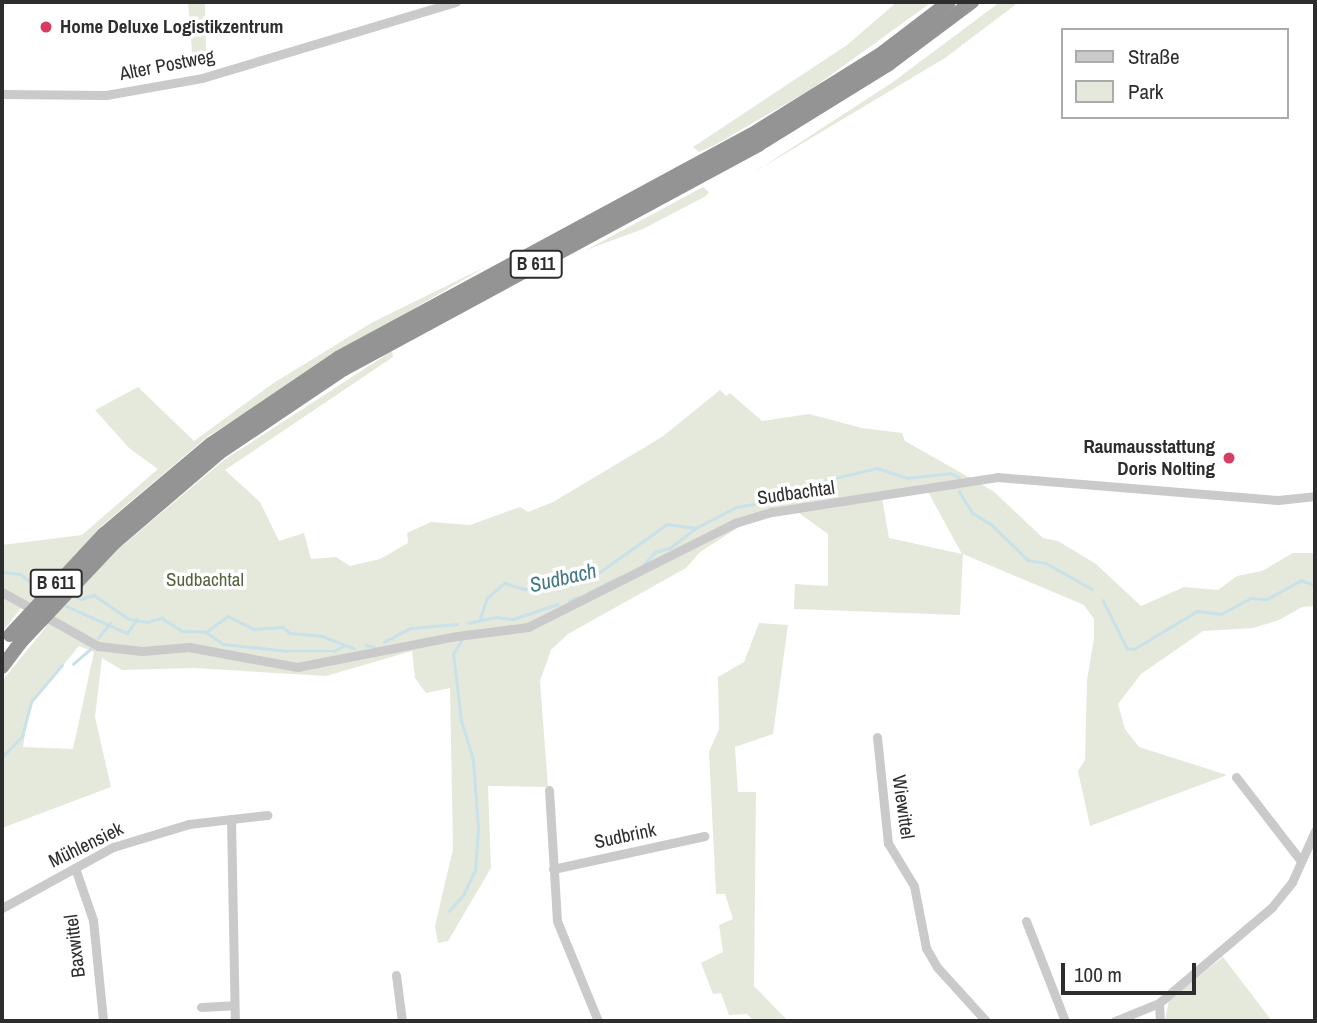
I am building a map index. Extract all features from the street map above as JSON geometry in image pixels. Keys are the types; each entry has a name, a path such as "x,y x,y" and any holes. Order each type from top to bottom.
{"highway":[{"name":"B 611","path":"2,667 11,641 108,539 211,444 338,358 751,135 882,53 949,2"},
{"name":"B 611","path":"108,539 219,453 344,369 758,145 889,65 972,2"}],"street":[{"name":"Alter Postweg","path":"2,94 92,96 202,78 456,2"},
{"name":"Sudbachtal","path":"2,592 98,646 142,651 189,647 269,664 320,665 457,636 528,627 735,523 772,512 997,477 1278,500 1315,496"},
{"name":"Wiewittel","path":"877,737 888,843 914,886 926,948 937,967 986,1021"},
{"path":"1236,777 1301,861"},
{"path":"549,790 557,921 598,1021"},
{"name":"Mühlensiek","path":"2,908 113,847 189,824 267,815"},
{"path":"231,819 235,1021"},
{"path":"1115,1021 1158,1003 1272,907 1292,882 1315,831"},
{"name":"Sudbrink","path":"553,869 704,836"},
{"name":"Baxwittel","path":"75,868 93,920 103,1021"},
{"path":"1026,921 1065,1021"},
{"path":"396,975 402,1021"},
{"path":"1158,1003 1160,1021"},
{"path":"201,1007 234,1005"}],"green space":[{"path":"188,2 205,2 206,55 193,65"},
{"path":"897,2 932,2 810,90 713,146 699,152 693,147 847,45"},
{"path":"1000,2 1019,2 945,58 753,173 893,82"},
{"path":"703,187 709,192 706,196 643,229 586,250"},
{"name":"Sudbachtal","path":"487,266 336,354 207,437 98,529 122,546 224,460 392,351 393,357 225,470 260,502 279,541 304,533 311,559 336,557 350,566 380,559 408,543 407,533 431,522 470,525 520,507 528,512 553,502 662,437 720,390 726,396 730,393 762,421 809,414 862,428 902,433 905,441 993,491 1043,538 1058,541 1096,564 1141,606 1184,587 1218,590 1237,576 1262,571 1293,553 1315,553 1315,606 1302,607 1279,620 1253,628 1203,631 1141,674 1118,704 1125,729 1139,747 1227,775 1090,826 1078,771 1085,760 1087,680 1094,638 1094,619 1084,605 963,554 960,615 794,609 795,584 828,586 828,534 799,513 750,520 700,552 686,568 568,634 551,650 540,681 548,787 488,786 491,868 448,941 438,943 435,926 453,849 450,688 426,693 415,678 412,651 326,676 194,668 122,670 102,658 95,717 111,787 2,828 2,681 46,627 22,607 2,632 2,545 82,535 158,469 129,448 95,410 138,387 194,441 272,384 373,322","holes":["919,490 928,492 962,554 889,538 882,498","79,646 94,652 73,749 23,747 29,707"]},
{"path":"759,623 788,625 773,734 735,747 738,792 756,792 754,986 788,1021 754,1021 747,1014 729,1015 721,993 713,994 701,963 723,952 719,925 733,919 725,894 716,894 709,752 719,729 718,677 744,662"},
{"path":"1223,957 1272,1021 1165,1021 1169,1000"}],"waterway":[{"name":"Sudbach","path":"792,495 810,484 877,468 907,478 951,473 959,477"},
{"name":"Sudbach","path":"959,491 973,513 992,525 1028,560 1046,563 1092,589"},
{"name":"Sudbach","path":"480,619 487,598 504,583 525,589 569,574 597,574 667,524 696,528 736,507 783,499"},
{"name":"Sudbach","path":"643,565 655,552 670,548 696,528"},
{"name":"Sudbach","path":"2,572 20,574 31,582 52,582"},
{"name":"Sudbach","path":"588,593 619,577"},
{"name":"Sudbach","path":"1103,600 1127,648 1134,649 1197,611 1221,614 1251,598 1267,599 1301,580 1315,585"},
{"name":"Sudbach","path":"73,595 81,599 94,595 129,619 147,622 162,618 182,631 206,632 223,644 288,651 334,651 343,646"},
{"name":"Sudbach","path":"569,601 578,597"},
{"name":"Sudbach","path":"468,623 496,617 513,619 558,604"},
{"name":"Sudbach","path":"66,606 127,633 137,619"},
{"name":"Sudbach","path":"206,632 228,616 253,629 283,627 290,633 322,636 354,648"},
{"path":"98,638 110,623"},
{"name":"Sudbach","path":"384,642 410,628 457,624"},
{"path":"449,911 463,895 475,870 478,828 473,760 461,721 453,654 461,641"},
{"name":"Sudbach","path":"366,645 374,647"},
{"path":"73,664 90,649"},
{"path":"2,757 22,736 31,702 62,665"}],"place":[{"name":"Home Deluxe Logistikzentrum","path":"46,27"},
{"name":"Raumausstattung Doris Nolting","path":"1229,458"}]}
